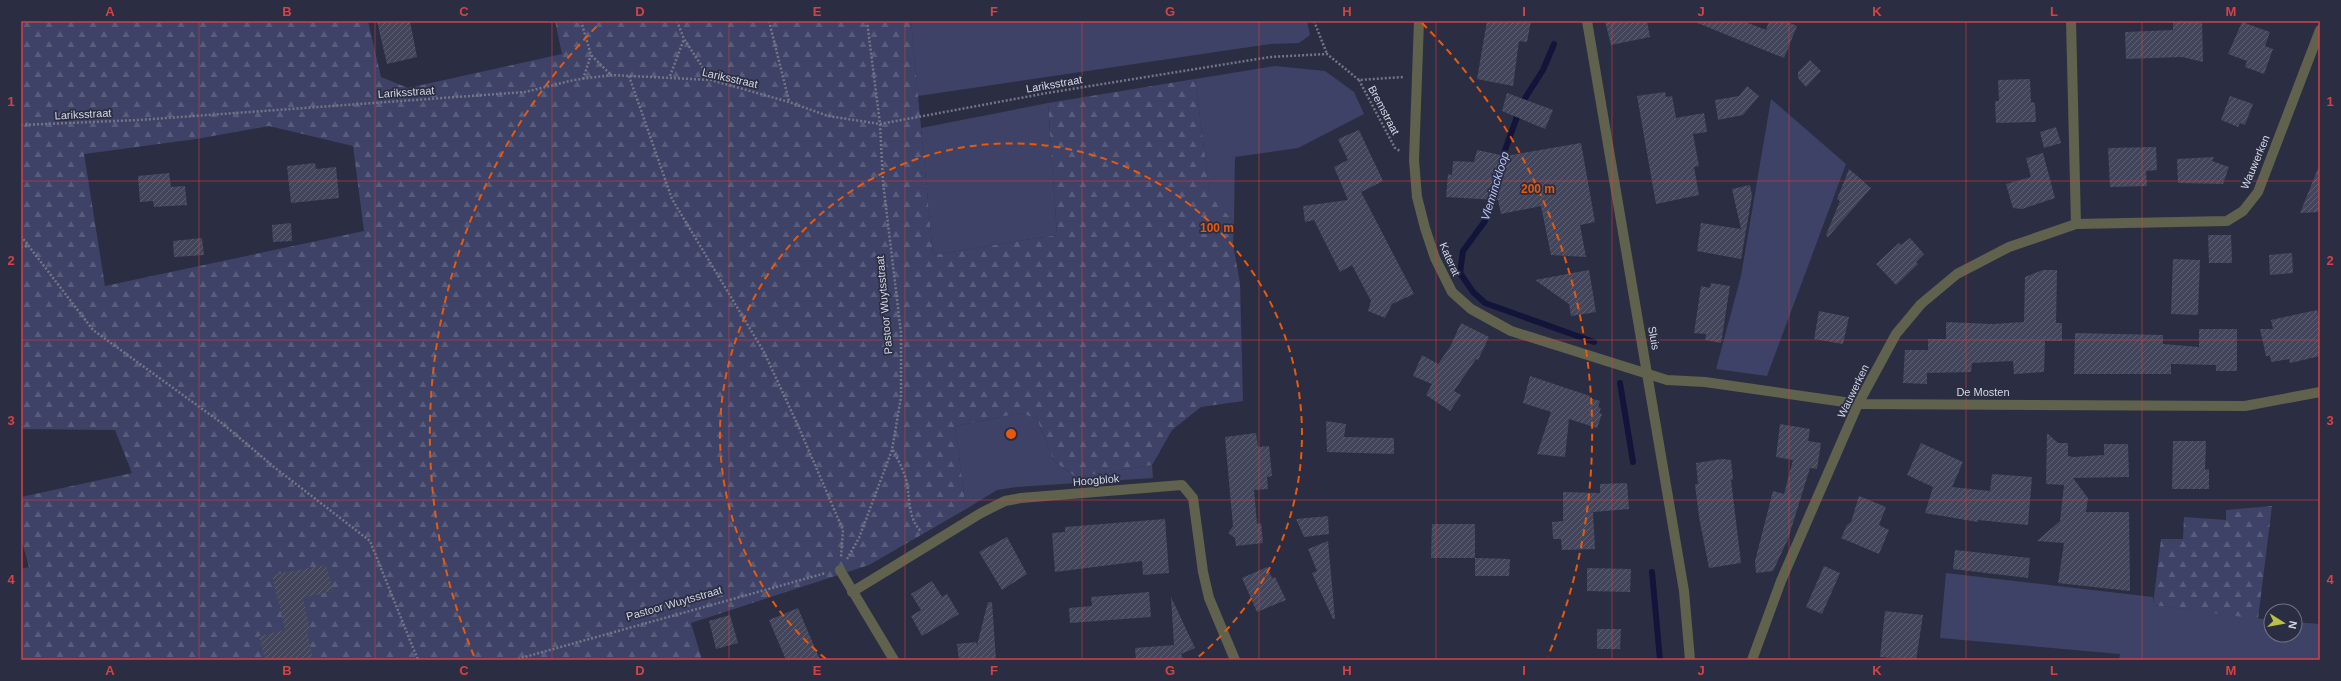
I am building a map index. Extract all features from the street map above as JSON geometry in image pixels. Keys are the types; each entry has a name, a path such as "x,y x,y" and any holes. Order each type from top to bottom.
{"street":[{"name":"Katerat","path":"1420,21 1414,160 1417,197 1435,258 1452,292 1470,309 1511,332 1648,374"},
{"name":"Sluis","path":"1587,21 1684,591 1690,660"},
{"path":"2071,21 2076,224"},
{"name":"Wauwerken","path":"1752,660 1781,581 1858,404 1896,334 1921,304 1956,274 2009,247 2076,224 2227,221 2243,211 2258,192 2320,30"},
{"name":"De Mosten","path":"1648,374 1667,380 1705,382 1858,404 2245,406 2320,392"},
{"name":"Hoogblok","path":"852,592 981,513 1005,501 1021,498 1182,485 1193,498 1203,572 1209,598 1236,660"},
{"path":"840,570 894,660"}],"path":[{"path":"581,21 591,55 612,75"},
{"path":"677,21 684,39 711,80"},
{"path":"769,21 789,102"},
{"name":"Pastoor Wuytsstraat","path":"514,660 840,570 859,538 892,450 901,397 901,333 882,182 880,124 867,21"},
{"path":"1314,21 1327,54 1359,80 1399,79 1417,72"},
{"path":"670,76 684,39"},
{"name":"Lariksstraat","path":"21,126 139,120 525,92 583,79 612,75 670,76 711,80 789,102 828,116 880,124 1048,92 1270,57 1327,54"},
{"path":"583,79 591,55"},
{"path":"629,76 672,199 764,352 800,430 843,530 840,570"},
{"name":"Bremstraat","path":"1359,80 1395,148 1414,160"},
{"path":"21,236 93,330 223,424 274,467 370,541 418,660"},
{"path":"21,247 29,246"},
{"path":"892,450 905,476 910,511 916,528 934,543"}],"green space":[{"path":"21,21 368,21 381,77 408,88 562,54 555,21 911,21 933,255 1057,235 1048,103 1195,79 1210,195 1234,222 1233,244 1240,283 1243,401 1201,407 1172,430 1152,465 1076,477 1054,461 1037,419 1021,413 955,426 966,509 869,565 691,623 702,660 21,660 21,569 29,567 21,538 21,497 132,473 115,430 21,429","holes":["269,126 353,146 364,231 105,286 84,154 196,139"]},
{"path":"911,21 1307,21 1310,35 1299,43 1270,44 918,96"},
{"path":"1275,66 1325,71 1354,92 1364,114 1298,148 1235,157 1234,222 1210,196 1195,79"},
{"path":"1771,99 1846,164 1767,376 1716,369 1741,276"},
{"path":"1048,103 1057,235 933,255 921,128"},
{"path":"1021,413 1037,419 1054,461 1076,477 1152,465 1153,478 1017,487 997,490 966,509 955,426"},
{"path":"2272,506 2258,619 2153,605 2161,539 2183,539 2184,517 2226,520 2226,510"},
{"path":"1946,573 2153,597 2153,605 2263,619 2263,643 2303,643 2303,623 2320,624 2320,660 2119,660 2120,654 1940,638"}],"building":[{"path":"377,21 410,21 417,57 387,64"},
{"path":"1487,21 1531,21 1527,42 1519,41 1513,86 1477,79"},
{"path":"1605,21 1647,21 1650,37 1611,45"},
{"path":"1743,21 1766,30 1769,21 1785,21 1797,26 1784,58 1695,22"},
{"path":"2173,21 2202,21 2203,62 2182,57 2126,59 2125,32 2173,30"},
{"path":"2242,22 2270,32 2265,46 2273,49 2264,74 2245,67 2247,61 2228,54"},
{"path":"1810,60 1821,71 1806,87 1798,78 1798,72"},
{"path":"2030,79 2031,102 2035,103 2036,122 1996,123 1995,101 1999,101 1998,80"},
{"path":"1747,86 1759,96 1743,115 1718,120 1715,100 1739,96"},
{"path":"1665,92 1666,97 1672,96 1676,118 1704,113 1707,132 1693,134 1699,166 1694,167 1699,195 1656,204 1637,96"},
{"path":"1507,93 1553,110 1545,129 1502,111"},
{"path":"2230,96 2253,104 2245,125 2240,123 2238,127 2221,120"},
{"path":"2056,127 2061,143 2044,148 2040,132"},
{"path":"1359,130 1383,181 1361,192 1414,294 1392,304 1385,318 1368,311 1371,301 1352,265 1340,272 1314,220 1305,222 1303,206 1348,200 1334,167 1348,160 1338,139"},
{"path":"1581,143 1595,222 1580,225 1586,257 1551,255 1541,206 1501,214 1498,200 1446,197 1448,174 1452,175 1453,161 1474,162 1477,150 1501,155 1500,157"},
{"path":"2156,147 2157,170 2146,171 2147,186 2110,187 2108,148"},
{"path":"2043,153 2055,198 2022,209 2013,208 2006,184 2031,177 2026,158"},
{"path":"2214,157 2212,161 2229,167 2223,184 2178,183 2177,159"},
{"path":"315,163 316,169 336,167 339,198 291,203 287,166"},
{"path":"2319,166 2320,212 2300,213"},
{"path":"1849,169 1871,188 1828,237 1826,235 1840,201 1837,199"},
{"path":"169,173 171,187 185,186 187,205 154,207 153,201 140,202 138,176"},
{"path":"1750,185 1752,196 1741,259 1697,251 1701,223 1741,229 1732,189"},
{"path":"291,223 292,241 273,242 272,225"},
{"path":"2208,235 2231,235 2232,263 2209,263"},
{"path":"202,238 204,255 174,257 173,241"},
{"path":"1910,238 1924,254 1916,262 1918,264 1896,285 1876,264 1899,243 1901,245"},
{"path":"2292,253 2293,273 2270,275 2269,255"},
{"path":"2173,259 2200,260 2198,315 2171,314"},
{"path":"1589,270 1596,312 1571,316 1569,304 1535,280"},
{"path":"2043,270 2057,270 2056,323 2062,323 2062,341 2045,341 2044,372 2014,374 2013,361 1972,363 1971,372 1927,373 1927,384 1903,383 1905,350 1928,350 1928,339 1946,339 1946,322 1992,324 2024,322 2025,277"},
{"path":"1711,283 1730,286 1721,343 1705,340 1706,334 1694,333 1701,286 1710,288"},
{"path":"2317,310 2320,322 2320,356 2290,363 2289,359 2271,362 2270,356 2266,356 2260,329 2273,329 2271,320"},
{"path":"1819,311 1849,317 1843,344 1814,339"},
{"path":"1461,323 1489,337 1478,360 1476,359 1454,391 1461,395 1450,411 1426,395 1432,384 1413,376 1422,355 1438,364 1450,347"},
{"path":"2199,329 2237,329 2237,371 2216,371 2216,365 2171,364 2171,374 2074,374 2075,333 2163,335 2163,344 2199,347"},
{"path":"1530,376 1590,396 1589,398 1600,401 1598,407 1601,408 1599,413 1602,414 1597,428 1569,419 1565,457 1537,454 1551,412 1523,403"},
{"path":"1326,421 1346,424 1344,437 1394,438 1394,454 1327,452"},
{"path":"1780,424 1810,429 1808,441 1821,443 1817,469 1810,468 1788,539 1773,571 1756,573 1755,561 1773,491 1784,494 1793,460 1776,457"},
{"path":"1256,433 1258,447 1269,446 1272,476 1267,477 1268,489 1254,490 1257,524 1261,523 1263,543 1236,546 1235,538 1228,533 1233,526 1225,437"},
{"path":"2047,433 2058,443 2068,443 2068,456 2073,457 2104,455 2104,444 2128,444 2129,477 2073,478 2088,498 2086,512 2129,512 2130,591 2058,583 2064,543 2037,541 2060,521 2064,485 2046,484"},
{"path":"2173,441 2206,441 2205,470 2209,469 2209,489 2172,489"},
{"path":"1921,443 1963,462 1952,487 1990,491 1992,474 2032,477 2028,525 1978,520 1978,522 1925,513 1933,487 1907,475"},
{"path":"1722,459 1731,460 1733,479 1731,480 1741,563 1709,568 1699,517 1695,484 1698,484 1696,463"},
{"path":"1627,483 1629,509 1593,512 1595,549 1562,550 1561,539 1553,539 1552,522 1563,521 1563,492 1600,493 1600,484"},
{"path":"1859,496 1886,507 1879,525 1889,530 1879,554 1841,538 1847,525 1851,522"},
{"path":"1328,516 1329,534 1304,537 1296,519"},
{"path":"1165,519 1169,573 1143,575 1142,561 1055,572 1052,533 1065,532 1065,527"},
{"path":"1432,524 1475,524 1475,558 1431,558"},
{"path":"1007,537 1027,574 1002,590 979,552"},
{"path":"1328,541 1335,619 1333,619 1312,573 1317,571 1308,549"},
{"path":"1955,550 2030,558 2028,578 1953,569"},
{"path":"1475,558 1510,559 1509,576 1475,576"},
{"path":"326,565 333,591 303,598 310,630 307,631 313,660 265,660 259,636 285,630 272,575"},
{"path":"1824,566 1840,573 1822,614 1806,607"},
{"path":"1267,567 1272,578 1275,577 1286,600 1257,612 1242,578"},
{"path":"1587,568 1631,569 1630,592 1587,591"},
{"path":"932,581 942,597 947,594 959,614 922,636 911,616 921,610 911,594"},
{"path":"1149,592 1151,617 1070,623 1069,608 1092,606 1091,597"},
{"path":"1171,597 1195,648 1181,654 1184,660 1136,660 1135,648 1174,645"},
{"path":"988,602 992,602 996,660 959,660 957,644 976,642 977,645"},
{"path":"798,608 820,660 786,660 769,620"},
{"path":"1885,611 1923,615 1916,660 1880,657"},
{"path":"730,615 738,643 716,649 709,621"},
{"path":"1597,629 1621,629 1620,649 1597,649"}],"waterway":[{"name":"Vleminckloop","path":"1500,164 1522,103 1543,70 1554,44"},
{"name":"Vleminckloop","path":"1493,192 1485,221 1463,251 1460,273 1473,292 1485,303 1594,342"},
{"name":"Vleminckloop","path":"1620,383 1633,462"},
{"name":"Vleminckloop","path":"1652,572 1660,660"}]}
